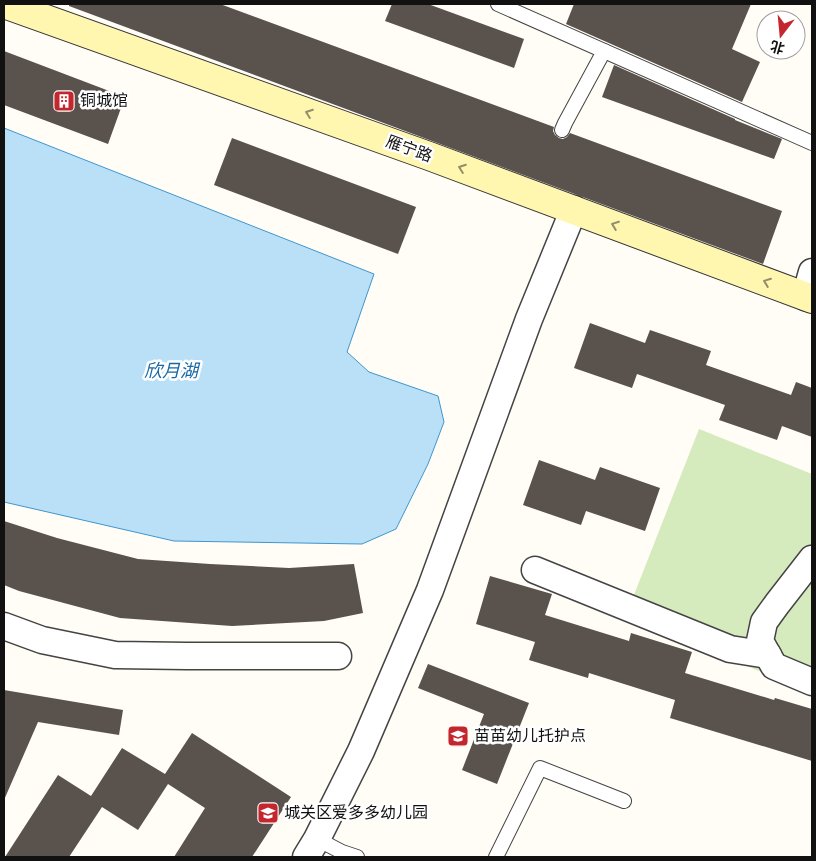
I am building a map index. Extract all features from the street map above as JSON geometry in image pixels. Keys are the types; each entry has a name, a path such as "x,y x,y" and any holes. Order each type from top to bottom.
{"main road":[{"name":"雁宁路","path":"4,4 187,64 429,156 538,189 574,209 810,289"}],"street":[{"path":"312,848 361,751 430,590 529,319 574,209"},
{"path":"812,559 764,622 760,642 774,666 812,682"},
{"path":"534,570 730,649 768,655"},
{"path":"4,626 42,640 115,655 338,656"}],"lane":[{"path":"498,4 812,144"},
{"path":"562,130 604,51"},
{"path":"496,857 540,768 624,801"},
{"path":"312,848 342,852 357,857"}],"green space":[{"path":"699,429 812,474 812,692 716,654 630,605"}],"water":[{"name":"欣月湖","path":"4,128 374,274 347,352 369,372 438,396 444,422 428,464 396,529 362,544 174,541 4,502"}],"building":[{"path":"69,4 220,4 554,127 553,131 559,138 563,139 570,133 782,211 763,264 69,6"},
{"path":"392,4 428,4 524,39 514,68 385,21"},
{"path":"574,4 751,4 732,49 760,62 742,102 566,24"},
{"name":"铜城馆","path":"4,51 125,97 108,144 4,105"},
{"path":"614,65 735,120 782,139 774,159 602,97"},
{"path":"232,138 416,207 398,254 214,185"},
{"path":"590,323 645,343 650,330 711,351 706,365 791,395 796,382 812,388 812,437 782,426 777,440 719,420 725,405 637,374 632,388 574,368"},
{"path":"539,460 595,480 600,467 660,488 645,531 586,511 581,525 523,505"},
{"path":"4,521 57,538 138,559 289,568 354,564 363,613 324,621 232,626 120,618 19,591 4,585"},
{"path":"490,576 552,594 545,615 629,641 631,633 692,652 685,673 774,700 775,698 812,709 812,761 670,718 675,700 589,673 588,678 529,660 535,642 476,624"},
{"path":"428,664 529,703 497,784 462,770 484,714 418,688"},
{"path":"4,690 123,710 119,735 38,722 4,800"},
{"path":"192,733 291,797 252,857 174,857 205,808 168,784 138,830 102,807 69,857 5,857 58,775 91,796 122,748 165,774"}],"place":[{"name":"铜城馆","path":"64,101"},
{"name":"苗苗幼儿托护点","path":"458,736"},
{"name":"城关区爱多多幼儿园","path":"268,813"}]}
